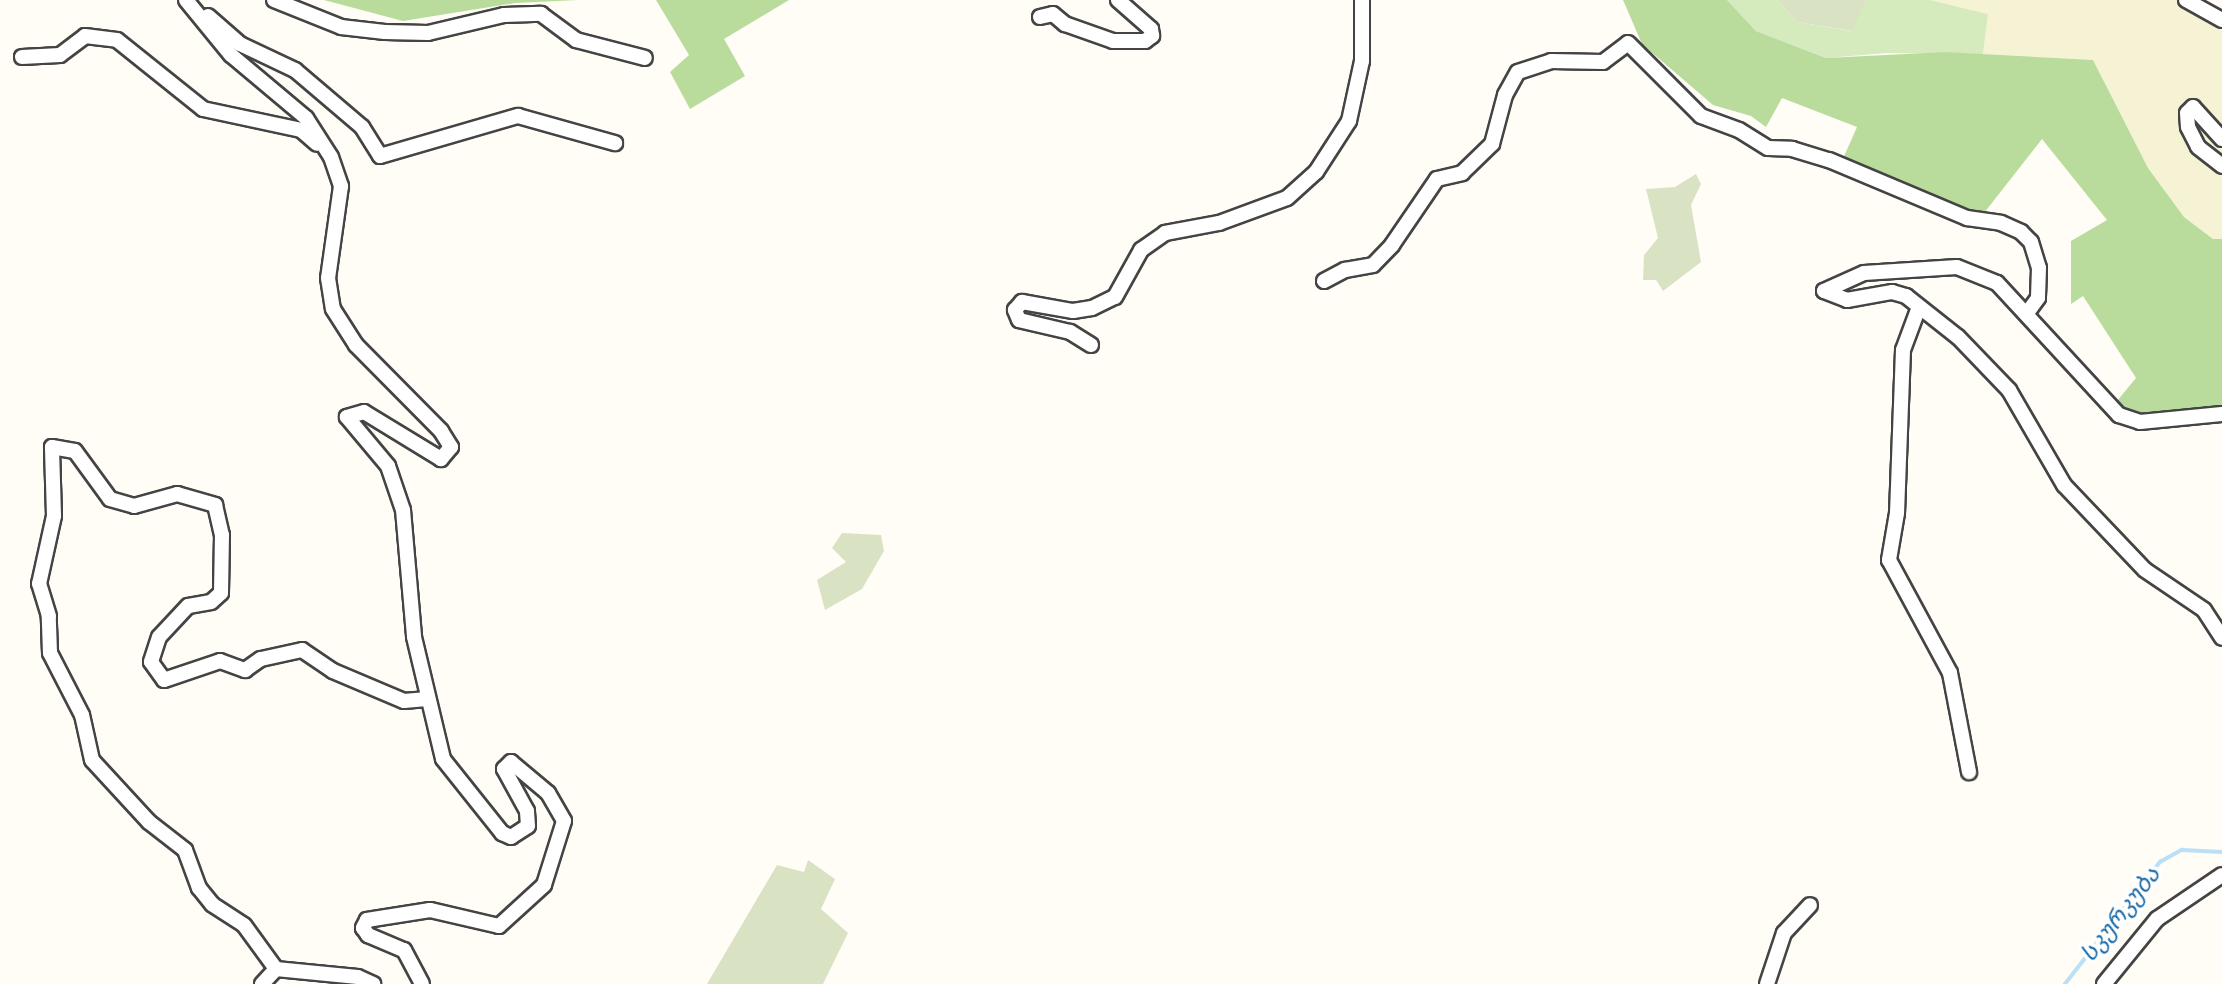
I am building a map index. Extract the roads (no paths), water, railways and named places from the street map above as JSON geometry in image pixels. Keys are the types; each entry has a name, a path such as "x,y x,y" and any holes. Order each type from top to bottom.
{"street":[{"path":"188,0 240,44 295,70 345,110 362,128 380,156 518,116 615,143"},
{"path":"188,0 231,55 306,118 331,158 341,186 328,278 333,309 356,345 441,431 451,447 441,460 364,412 347,417 388,466 402,510 414,637 443,759 502,833 511,837 528,825 527,811 504,769 511,762 548,793 564,821 544,884 499,926 430,910 367,920 363,928 368,935 404,950 422,984"},
{"path":"274,0 341,27 385,32 428,33 504,15 541,14 576,40 645,58"},
{"path":"1040,16 1053,14 1065,24 1113,41 1145,41 1152,36 1151,29 1118,0"},
{"path":"1091,345 1070,332 1019,320 1015,310 1022,302 1073,311 1092,307 1115,297 1141,250 1165,233 1220,223 1287,198 1316,172 1349,121 1363,61 1362,0"},
{"path":"2186,0 2222,20"},
{"path":"22,57 60,55 85,36 117,40 203,109 301,130 331,158"},
{"path":"1324,281 1345,270 1373,265 1392,245 1437,179 1462,173 1492,144 1505,95 1518,72 1550,61 1603,62 1628,43 1701,116 1740,130 1768,148 1792,149 1829,160 1967,218 2001,223 2021,232 2031,243 2039,268 2038,298 2028,312"},
{"path":"2222,139 2205,124 2199,109 2193,107 2187,113 2198,147 2222,166"},
{"path":"2222,414 2140,422 2119,415 2028,312 1997,283 1957,267 1864,273 1824,290 1847,300 1892,292 1919,307 1958,337 2009,390 2064,485 2145,570 2204,610 2222,638"},
{"path":"1919,307 1903,349 1897,513 1889,560 1950,673 1969,772"},
{"path":"373,984 358,977 276,969 244,925 212,904 199,888 185,850 149,822 92,760 82,715 50,653 49,616 39,584 54,516 52,447 75,451 110,499 134,506 177,494 215,505 222,535 221,593 211,602 188,606 159,637 151,662 164,680 220,661 245,670 261,659 302,650 332,671 404,701 428,699"},
{"path":"2104,984 2157,919 2222,874"},
{"path":"1767,984 1784,933 1810,905"},
{"path":"262,984 276,969"}],"waterway":[{"name":"სკურკუბა","path":"2065,984 2160,862 2182,850 2222,852"}]}
